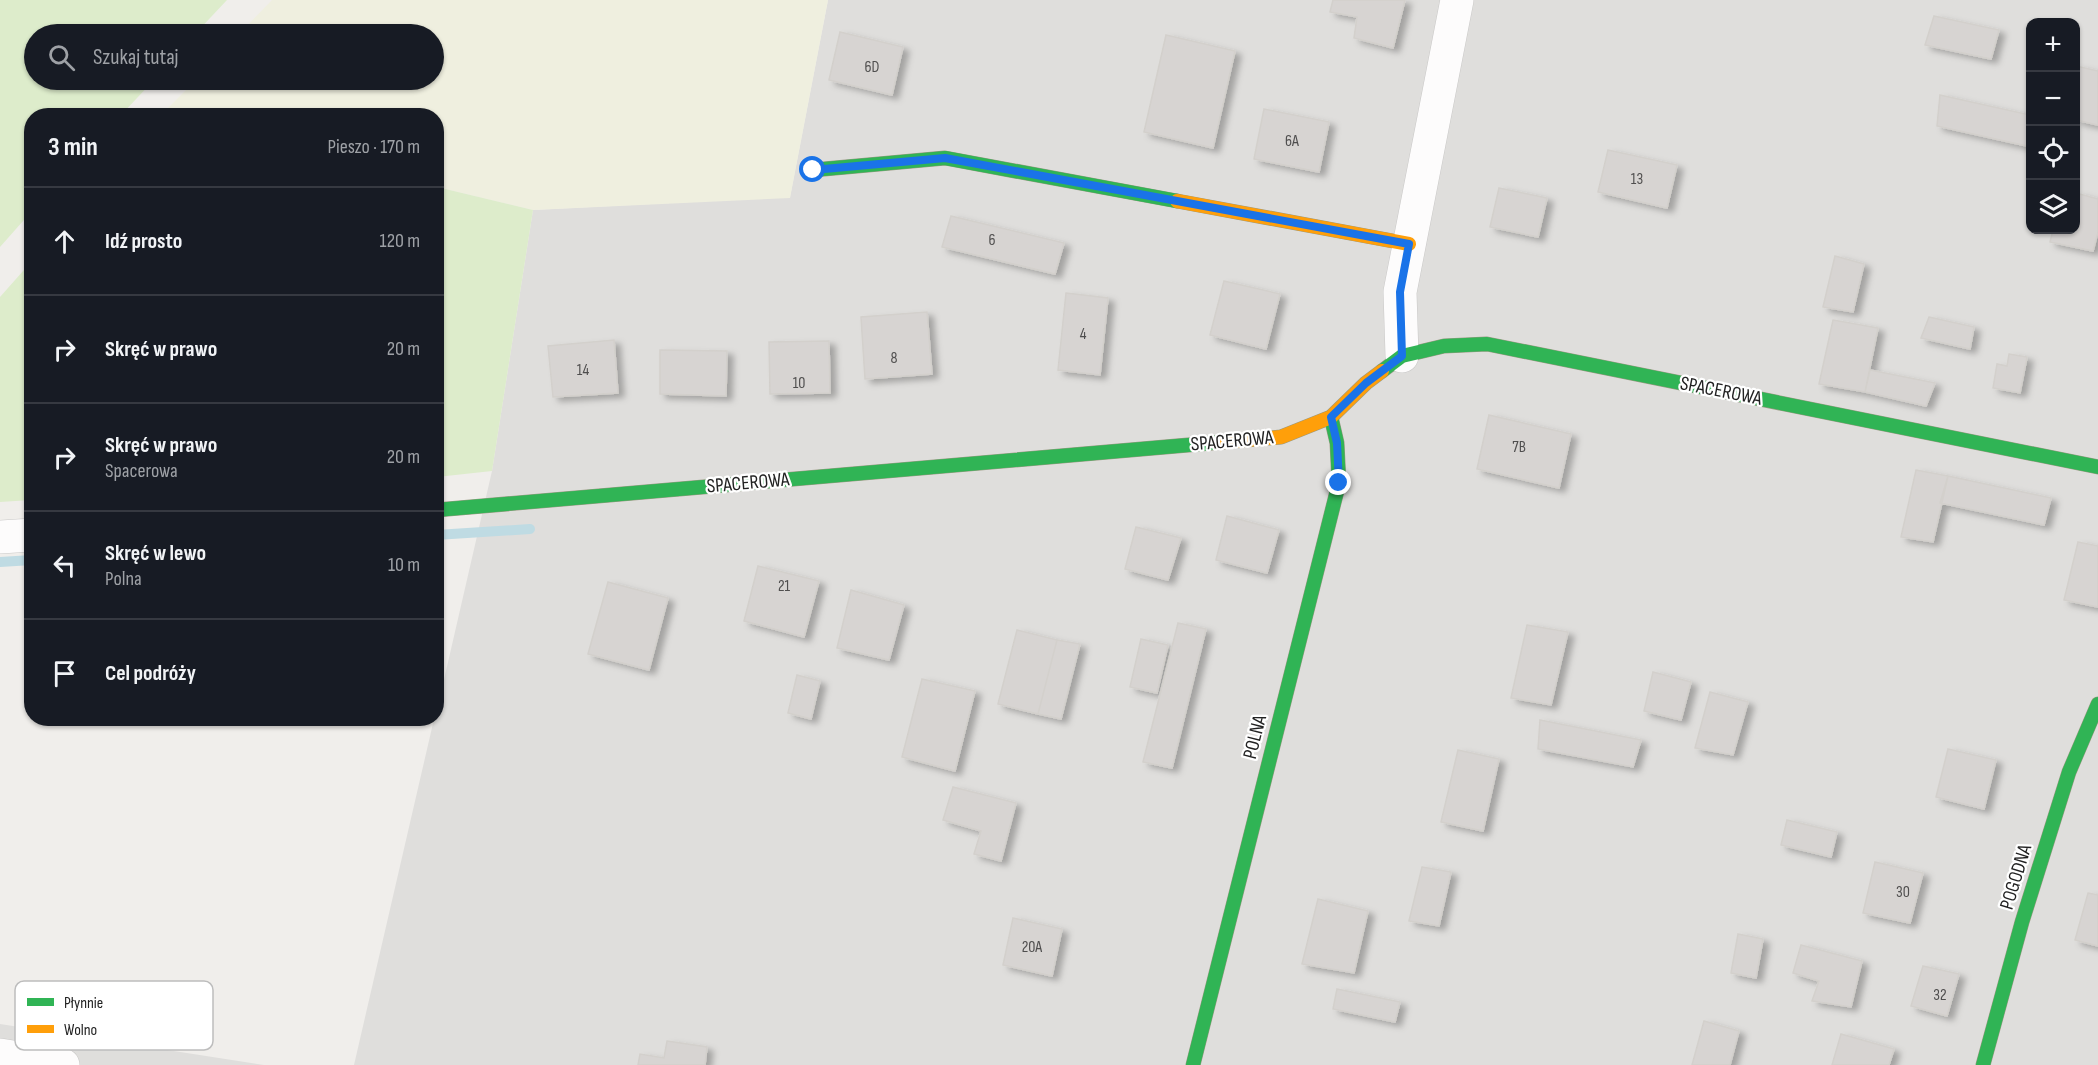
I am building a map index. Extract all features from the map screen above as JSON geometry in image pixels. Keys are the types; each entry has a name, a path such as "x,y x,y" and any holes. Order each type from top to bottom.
{"street":[{"path":"1402,356 1400,292 1457,0"},
{"path":"813,170 945,158 1409,244"},
{"name":"SPACEROWA","path":"444,509 1281,437 1331,417 1366,383 1402,356 1444,346 1488,344 2098,467"},
{"name":"POLNA","path":"1193,1065 1339,483 1337,443 1331,417"},
{"path":"0,537 24,536"},
{"name":"POGODNA","path":"1983,1065 2022,922 2069,772 2098,704"},
{"path":"0,1055 63,1065"}],"shaded area":[{"path":"828,0 2098,0 2098,1065 354,1065 432,726 444,726 444,680 492,471 533,210 790,197"},
{"path":"0,1024 15,1026 15,1050 167,1050 264,1065 0,1065"}],"green space":[{"path":"0,0 227,0 204,24 24,24 24,90 145,90 128,108 24,108 24,220 0,247"},
{"path":"272,0 828,0 790,198 533,210 444,189 444,108 168,108 186,90 444,90 444,24 249,24"},
{"path":"444,189 533,210 492,471 444,476"},
{"path":"24,270 24,500 0,502 0,297"}],"building":[{"path":"1333,0 1405,0 1393,48 1354,38 1357,17 1330,12"},
{"path":"1934,16 1999,30 1991,59 1925,45"},
{"path":"840,32 903,47 892,95 829,80"},
{"path":"1166,35 1235,51 1213,148 1144,132"},
{"path":"2080,67 2098,71 2098,125 2080,121"},
{"path":"1940,95 2026,114 2026,146 1937,126"},
{"path":"1264,109 1329,122 1319,172 1254,159"},
{"path":"1608,150 1677,165 1667,208 1598,192"},
{"path":"1499,188 1547,198 1538,237 1490,227"},
{"path":"2080,194 2098,199 2098,232 2093,251 2050,242 2052,234 2080,234"},
{"path":"951,216 1064,243 1055,274 942,247"},
{"path":"1835,256 1864,264 1853,312 1823,307"},
{"path":"1224,281 1280,294 1266,349 1210,335"},
{"path":"1066,293 1108,298 1100,375 1058,370"},
{"path":"927,312 932,374 865,379 861,317"},
{"path":"1929,317 1974,327 1970,349 1921,338"},
{"path":"1833,320 1878,328 1865,392 1819,384"},
{"path":"614,340 618,393 553,397 548,346"},
{"path":"829,341 830,393 770,394 769,342"},
{"path":"660,350 727,351 726,396 660,394"},
{"path":"2009,354 2027,357 2020,393 1993,388 1997,364 2007,366"},
{"path":"1870,370 1935,383 1926,406 1865,392"},
{"path":"1489,415 1571,434 1559,488 1477,469"},
{"path":"1916,470 1948,476 1933,542 1901,537"},
{"path":"1948,476 2051,498 2044,525 1940,503"},
{"path":"1227,516 1279,530 1267,573 1216,560"},
{"path":"1136,527 1181,538 1168,580 1125,569"},
{"path":"2078,542 2098,546 2098,607 2064,600"},
{"path":"758,566 819,581 804,637 744,621"},
{"path":"608,582 668,598 649,670 588,654"},
{"path":"851,590 904,605 889,660 837,648"},
{"path":"1178,623 1206,629 1172,768 1143,762"},
{"path":"1527,625 1568,632 1551,705 1511,698"},
{"path":"1017,630 1057,640 1038,714 998,704"},
{"path":"1141,639 1168,645 1157,693 1130,687"},
{"path":"1057,640 1080,644 1061,719 1038,714"},
{"path":"1653,672 1691,682 1681,720 1644,711"},
{"path":"797,675 820,681 811,719 788,713"},
{"path":"922,679 975,691 955,771 902,757"},
{"path":"1710,692 1748,702 1733,755 1695,748"},
{"path":"1540,720 1641,740 1633,767 1538,749"},
{"path":"1948,749 1996,760 1984,809 1936,797"},
{"path":"1458,750 1499,759 1483,831 1441,822"},
{"path":"953,787 1016,803 1001,861 974,854 981,831 943,820"},
{"path":"1787,820 1837,832 1831,857 1781,845"},
{"path":"1875,862 1923,873 1910,923 1863,913"},
{"path":"1422,867 1451,872 1439,926 1409,921"},
{"path":"2088,893 2098,895 2098,946 2075,940"},
{"path":"1318,899 1368,911 1354,973 1302,964"},
{"path":"1013,918 1062,929 1052,976 1003,965"},
{"path":"1738,934 1763,939 1756,978 1731,973"},
{"path":"1801,945 1862,961 1851,1007 1812,1001 1819,981 1793,973"},
{"path":"1923,966 1959,974 1947,1016 1911,1006"},
{"path":"1337,989 1400,1002 1395,1022 1333,1009"},
{"path":"1704,1021 1739,1031 1730,1065 1692,1065"},
{"path":"1841,1034 1894,1049 1889,1065 1832,1065"},
{"path":"667,1041 707,1047 705,1065 638,1065 640,1054 664,1058"}],"waterway":[{"path":"444,534 530,529"},
{"path":"0,562 24,560"}],"traffic: fast":[{"path":"813,170 945,158 1177,201"},
{"path":"1382,371 1402,356 1444,346 1487,344 2098,467"},
{"path":"1193,1065 1339,483 1337,443 1331,417"},
{"path":"444,509 1223,442"},
{"path":"1983,1065 2022,922 2069,772 2098,704"}],"traffic: slow":[{"path":"1177,201 1409,244"},
{"path":"1223,442 1281,437 1331,417 1366,383 1382,371"}],"route":[{"path":"813,170 945,158 1409,244 1400,292 1402,356 1366,383 1331,417 1337,443 1339,483"}]}
